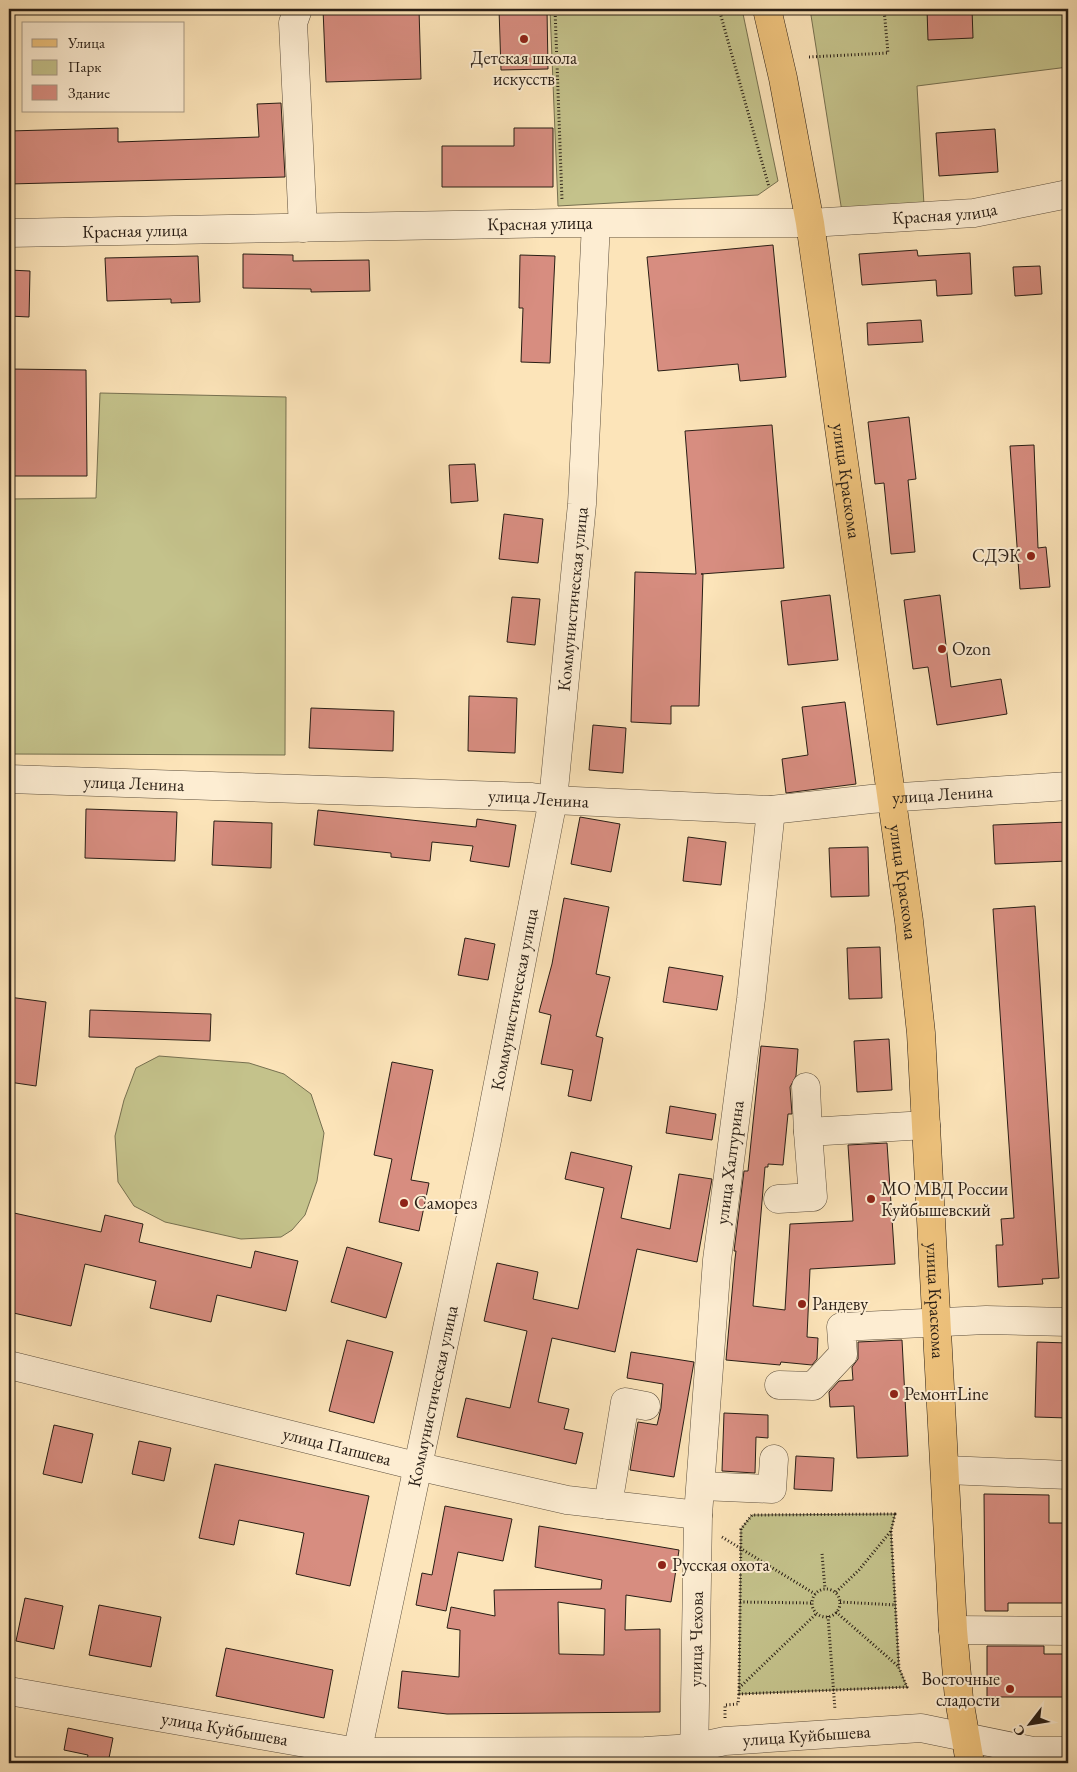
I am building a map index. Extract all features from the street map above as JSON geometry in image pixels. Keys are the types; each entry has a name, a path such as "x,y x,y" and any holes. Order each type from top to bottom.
{"main road":[{"name":"улица Краскома","path":"767,9 783,78 810,223 917,996 938,1322 953,1630 958,1699 968,1750"}],"street":[{"path":"298,9 293,23 303,228"},
{"name":"Красная улица","path":"9,233 562,223 810,223 974,213 1068,194"},
{"name":"Коммунистическая улица","path":"356,1757 416,1466 488,1140 553,800 582,504 596,224"},
{"name":"улица Ленина","path":"9,779 532,797 553,800 771,810 891,798 1068,786"},
{"name":"улица Халтурина","path":"698,1520 717,1260 751,999 771,810"},
{"path":"778,1199 813,1197 806,1087"},
{"path":"808,1132 926,1125"},
{"path":"779,1384 813,1386 843,1354 842,1327 986,1320 1068,1322"},
{"name":"улица Папшева","path":"9,1365 416,1466 567,1500 698,1520"},
{"path":"608,1505 625,1402 646,1406"},
{"path":"700,1486 772,1489 774,1460"},
{"path":"946,1470 1068,1475"},
{"name":"улица Чехова","path":"694,1756 698,1520"},
{"path":"953,1630 1068,1631"},
{"name":"улица Куйбышева","path":"9,1692 356,1757 635,1751 694,1756 725,1741 921,1728 968,1750 1068,1751"}],"path":[{"path":"555,9 562,223"},
{"path":"719,9 769,187"},
{"path":"809,57 888,53 884,9"},
{"path":"895,1514 891,1531 899,1668 907,1687 739,1694 741,1546 741,1529 752,1515 895,1514"},
{"path":"698,1520 815,1594"},
{"path":"836,1592 859,1570 891,1531"},
{"path":"822,1554 825,1589"},
{"path":"816,1614 812,1603 815,1594 825,1589 836,1592"},
{"path":"816,1614 828,1616 840,1608 836,1592"},
{"path":"740,1602 812,1603"},
{"path":"840,1602 896,1605"},
{"path":"836,1612 899,1668"},
{"path":"739,1689 816,1614"},
{"path":"828,1616 837,1735"}],"green space":[{"path":"550,9 742,9 778,181 758,195 558,206"},
{"path":"810,9 1067,9 1068,67 917,86 924,205 842,212"},
{"path":"100,393 286,397 285,755 9,754 9,499 96,498"},
{"path":"159,1056 249,1063 284,1074 311,1094 324,1133 317,1181 305,1215 292,1230 281,1237 241,1239 165,1222 134,1206 118,1182 115,1136 124,1100 136,1068"},
{"path":"895,1514 891,1531 899,1668 907,1687 739,1694 741,1529 752,1515"}],"building":[{"path":"323,9 419,9 421,79 326,82"},
{"name":"Детская школа искусств","path":"499,9 547,9 548,69 501,70"},
{"path":"927,9 972,9 973,38 928,40"},
{"path":"281,103 285,177 9,184 9,131 118,128 118,142 259,137 257,104"},
{"path":"514,128 553,128 553,187 442,187 442,146 514,146"},
{"path":"995,129 998,172 939,176 936,133"},
{"path":"773,245 786,377 740,381 738,364 658,371 647,257"},
{"path":"917,250 918,256 970,253 972,294 937,296 936,280 862,285 859,254"},
{"path":"243,254 293,255 293,261 369,260 370,291 311,292 311,289 243,288"},
{"path":"520,255 555,256 550,363 521,362 523,308 519,308"},
{"path":"198,256 200,302 171,303 171,299 107,301 105,258"},
{"path":"1040,266 1042,294 1015,296 1013,267"},
{"path":"9,270 30,271 29,317 9,316"},
{"path":"921,320 923,342 868,345 867,323"},
{"path":"9,369 86,370 87,476 9,476"},
{"path":"909,417 916,479 908,480 915,552 891,554 884,483 875,484 868,422"},
{"path":"772,425 784,568 701,574 703,574 699,706 671,706 671,724 631,722 635,572 696,574 685,431"},
{"path":"1034,445 1038,548 1046,547 1050,587 1020,589 1010,446"},
{"path":"475,464 478,501 451,503 449,465"},
{"path":"504,514 543,519 538,563 499,559"},
{"path":"830,595 838,660 788,665 781,601"},
{"path":"940,595 951,687 1001,679 1007,714 937,725 928,667 913,669 904,600"},
{"path":"512,597 540,599 535,645 507,642"},
{"path":"469,696 517,698 515,753 468,751"},
{"path":"845,702 856,784 786,793 782,759 808,755 802,707"},
{"path":"311,708 394,711 393,751 309,748"},
{"path":"593,725 626,728 623,773 589,770"},
{"path":"86,809 177,812 175,861 85,858"},
{"path":"318,810 476,827 477,819 516,825 509,867 470,861 473,846 432,842 430,861 391,857 391,853 314,845"},
{"path":"580,817 620,824 611,872 571,864"},
{"path":"214,821 272,823 271,868 212,865"},
{"path":"1068,822 1068,861 995,864 993,825"},
{"path":"688,837 726,842 721,885 683,881"},
{"path":"868,847 869,896 831,897 829,848"},
{"path":"564,898 609,907 596,974 610,977 596,1036 603,1038 591,1101 568,1096 573,1070 541,1064 551,1015 539,1012 552,964"},
{"path":"1035,906 1059,1278 1042,1279 1043,1284 998,1287 996,1245 1003,1245 1001,1219 1014,1218 993,909"},
{"path":"465,938 495,944 488,980 458,975"},
{"path":"880,947 882,998 849,999 847,948"},
{"path":"669,967 723,976 717,1010 663,1002"},
{"path":"9,997 46,1002 36,1086 9,1082"},
{"path":"90,1010 211,1014 210,1041 89,1037"},
{"path":"889,1039 892,1090 857,1092 854,1041"},
{"path":"761,1046 798,1049 796,1076 790,1087 792,1114 788,1114 783,1165 768,1164 768,1167 765,1167 753,1306 785,1310 790,1224 853,1221 848,1145 887,1143 895,1264 810,1269 807,1337 818,1338 817,1359 812,1365 781,1362 780,1365 726,1360 736,1251 734,1251 744,1171 748,1171"},
{"path":"392,1062 433,1070 411,1180 429,1183 419,1231 379,1222 392,1159 374,1155"},
{"path":"670,1106 716,1114 712,1140 666,1133"},
{"path":"571,1152 632,1166 621,1218 670,1229 679,1174 712,1179 697,1262 637,1249 615,1352 552,1338 538,1402 569,1409 564,1429 583,1433 576,1464 457,1437 466,1398 510,1408 527,1331 484,1321 497,1263 538,1272 533,1299 578,1309 604,1188 565,1179"},
{"path":"14,1213 101,1232 105,1215 143,1224 139,1242 251,1268 255,1251 298,1261 286,1311 217,1295 211,1322 150,1308 156,1281 85,1264 71,1326 9,1312 9,1237"},
{"path":"347,1247 402,1263 386,1318 331,1302"},
{"path":"347,1340 393,1352 374,1423 329,1411"},
{"path":"902,1340 908,1456 857,1458 854,1406 830,1407 829,1392 839,1381 853,1380 852,1367 858,1359 858,1342"},
{"path":"1037,1342 1068,1343 1068,1418 1035,1417"},
{"path":"631,1352 694,1362 674,1477 630,1470 638,1422 657,1425 663,1384 627,1378"},
{"path":"724,1413 768,1415 768,1438 756,1437 755,1473 722,1471"},
{"path":"54,1425 93,1434 82,1483 43,1474"},
{"path":"139,1441 171,1448 164,1481 132,1474"},
{"path":"796,1456 834,1458 832,1491 794,1489"},
{"path":"215,1464 369,1496 350,1586 296,1574 304,1533 239,1520 234,1545 199,1538"},
{"path":"984,1494 1049,1495 1049,1523 1068,1523 1068,1603 1008,1603 1008,1611 985,1611"},
{"path":"445,1506 512,1519 503,1561 458,1552 446,1611 416,1605 422,1573 432,1575"},
{"path":"539,1526 679,1550 671,1602 626,1595 625,1630 660,1629 660,1712 447,1714 398,1708 402,1671 459,1677 460,1630 447,1628 451,1607 495,1616 494,1590 601,1589 602,1580 535,1567","holes":["558,1602 605,1609 604,1655 559,1654"]},
{"path":"25,1598 63,1606 54,1649 16,1641"},
{"path":"99,1605 161,1617 151,1667 89,1655"},
{"path":"987,1646 1044,1646 1044,1654 1068,1654 1068,1697 987,1697"},
{"path":"226,1648 333,1670 324,1718 216,1696"},
{"path":"68,1728 113,1738 108,1763 86,1763 88,1755 64,1750"}],"place":[{"name":"Детская школа искусств","path":"524,39"},
{"name":"СДЭК","path":"1031,556"},
{"name":"Ozon","path":"942,649"},
{"name":"МО МВД России Куйбышевский","path":"871,1199"},
{"name":"Саморез","path":"404,1203"},
{"name":"Рандеву","path":"802,1304"},
{"name":"РемонтLine","path":"894,1394"},
{"name":"Русская охота","path":"662,1565"},
{"name":"Восточные сладости","path":"1010,1689"}]}
